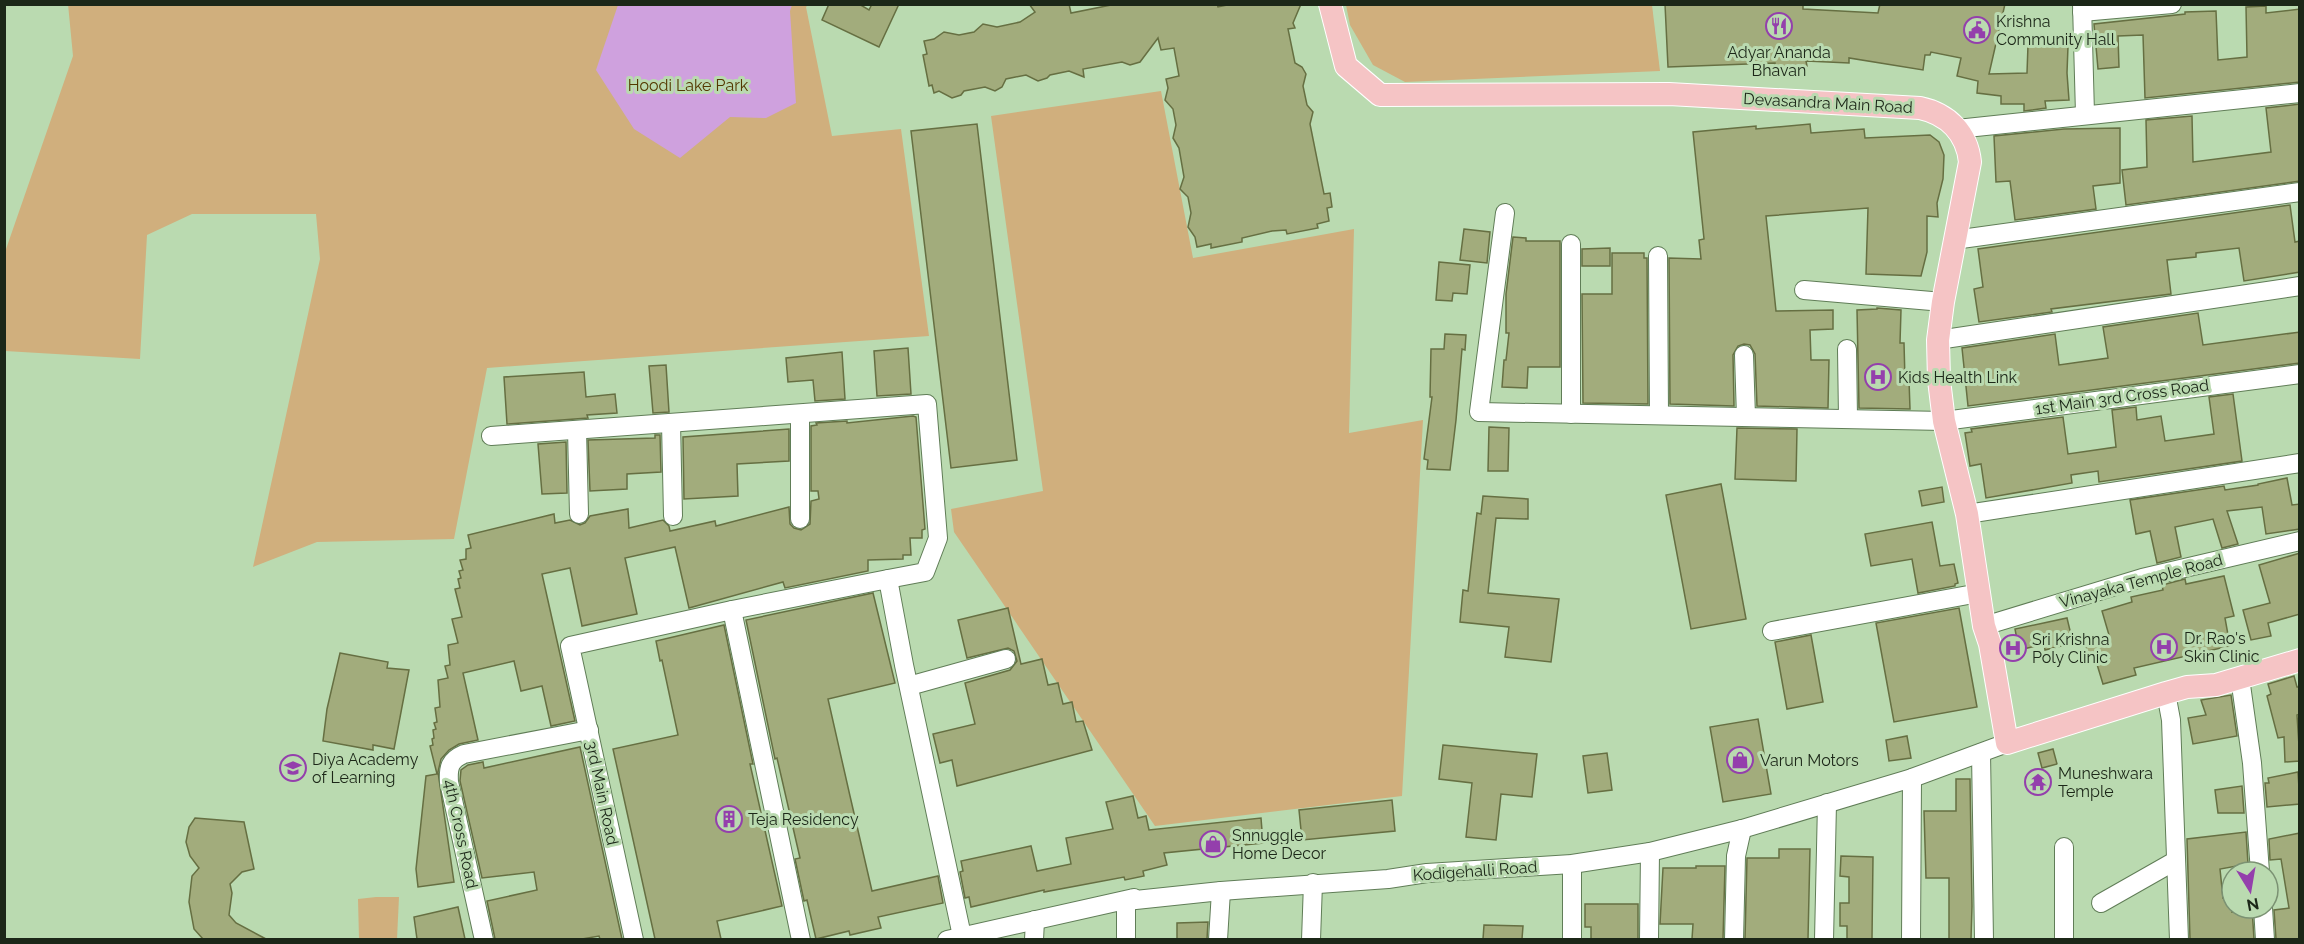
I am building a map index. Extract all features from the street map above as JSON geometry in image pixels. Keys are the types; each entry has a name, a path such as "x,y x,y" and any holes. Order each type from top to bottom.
{"main road":[{"name":"Devasandra Main Road","path":"1330,4 1346,66 1380,95 1669,94 1920,108 1941,114 1957,129"},
{"path":"1957,129 1967,144 1970,162 1943,302 1938,340 1940,380 1944,421 1966,514 2006,740 2177,690 2210,675 2300,648"},
{"path":"2177,690 2216,685 2300,660"}],"street":[{"path":"2085,114 2082,8 2172,4"},
{"path":"1957,129 2300,93"},
{"path":"1954,240 2300,192"},
{"name":"1st Main 3rd Cross Road","path":"1505,213 1479,412 1944,421 2300,374"},
{"path":"1571,244 1571,414"},
{"path":"1658,256 1659,415"},
{"path":"1938,340 2300,286"},
{"path":"1804,290 1943,302"},
{"path":"1847,349 1848,418"},
{"path":"1744,355 1746,417"},
{"path":"491,436 927,404 938,538 925,572 732,610 801,939"},
{"path":"800,414 800,519"},
{"path":"671,423 674,516"},
{"path":"577,430 579,514"},
{"path":"1966,514 2300,463"},
{"name":"Vinayaka Temple Road","path":"1984,626 2142,578 2300,541"},
{"path":"888,579 955,938"},
{"path":"1772,631 1979,593"},
{"name":"3rd Main Road","path":"634,939 570,646 732,610"},
{"path":"909,686 1006,659"},
{"path":"2240,678 2252,763 2259,860"},
{"path":"2177,690 2171,720 2179,939"},
{"name":"4th Cross Road","path":"484,939 448,769 454,758 464,754 589,730"},
{"name":"Kodigehalli Road","path":"1126,901 1221,891 1572,864 1650,852 1742,829 1912,778 1981,753 2006,740"},
{"path":"1981,753 1984,939"},
{"path":"1911,939 1912,778"},
{"path":"1824,939 1827,803"},
{"path":"1734,939 1736,856 1742,829"},
{"path":"2064,848 2064,939"},
{"path":"1649,939 1650,852"},
{"path":"2101,903 2175,861"},
{"path":"1572,864 1572,939"},
{"path":"1311,939 1313,884"},
{"path":"1218,939 1221,891"},
{"name":"Kodigehalli Road","path":"955,938 1134,898 1126,901"},
{"path":"1126,901 1126,939"},
{"path":"1034,939 1035,920"},
{"path":"2264,920 2265,939"}],"green space":[{"path":"68,4 808,5 806,7 832,136 901,129 929,336 487,368 454,539 317,542 253,567 320,259 316,214 192,214 147,235 140,359 5,351 5,252 73,56"},
{"path":"1346,5 1652,5 1660,71 1405,82 1373,65 1350,25"},
{"path":"1161,91 1193,258 1354,229 1349,433 1423,420 1402,796 1155,826 954,532 951,509 1043,491 991,116"},
{"path":"399,897 397,939 359,939 358,899"}],"shaded area":[{"name":"Hoodi Lake Park","path":"618,5 792,5 790,11 796,103 766,118 730,117 680,158 634,129 596,70"}],"building":[{"path":"829,4 859,4 869,10 872,4 899,4 879,47 822,20"},
{"path":"1029,4 1069,4 1071,13 1116,4 1217,4 1218,7 1232,4 1301,4 1293,23 1295,28 1288,29 1295,63 1302,67 1306,74 1303,86 1307,105 1313,112 1310,124 1324,194 1330,193 1332,207 1327,208 1329,221 1317,224 1318,228 1287,234 1286,230 1272,231 1242,238 1242,242 1211,248 1211,244 1197,247 1195,237 1188,227 1191,213 1188,197 1180,189 1184,177 1179,148 1173,138 1176,125 1173,109 1165,100 1168,88 1166,79 1179,76 1174,48 1161,50 1158,38 1140,62 1130,65 1122,62 1083,69 1084,77 1069,71 1050,75 1038,81 1026,75 1006,79 1002,87 995,91 985,87 964,91 961,95 952,98 939,91 934,93 932,85 929,86 923,55 927,54 924,41 934,39 944,32 959,35 974,32 983,24 997,27 1020,22 1035,12"},
{"path":"1665,4 1803,4 1803,9 1878,13 1880,4 2005,4 1989,74 2027,73 2028,45 2068,46 2069,100 2045,101 2046,108 2024,111 2024,104 2001,104 2001,96 1977,93 1978,81 1957,76 1961,58 1931,52 1930,55 1925,55 1923,70 1849,58 1849,63 1806,61 1807,66 1775,68 1775,63 1668,67"},
{"path":"2266,6 2266,13 2300,9 2300,82 2145,98 2143,35 2118,36 2119,67 2098,69 2094,24 2185,14 2185,12 2216,11 2218,60 2247,57 2246,7"},
{"path":"2300,104 2300,181 2126,205 2122,170 2147,167 2146,120 2192,116 2193,162 2271,152 2266,108"},
{"path":"977,124 1017,460 951,468 911,131"},
{"path":"1810,124 1811,133 1864,129 1865,138 1930,135 1939,142 1944,155 1943,179 1937,203 1938,217 1927,216 1927,252 1921,276 1866,274 1868,208 1766,216 1776,311 1833,310 1833,329 1810,330 1811,360 1829,360 1828,408 1757,406 1755,354 1750,345 1744,344 1738,346 1733,355 1734,406 1670,404 1669,258 1701,259 1699,240 1704,239 1693,132"},
{"path":"2120,128 2120,183 2093,186 2096,209 2015,220 2010,181 1996,182 1994,136 2064,129"},
{"path":"2290,205 2295,242 2300,241 2300,272 2244,281 2239,248 2196,253 2196,257 2167,260 2171,294 2051,309 2052,312 1979,322 1974,289 1983,287 1978,249"},
{"path":"1464,229 1490,232 1487,263 1460,260"},
{"path":"1513,237 1526,238 1526,241 1560,241 1560,367 1528,367 1527,388 1502,387 1509,333 1506,333 1506,294"},
{"path":"1610,248 1610,266 1582,266 1582,249"},
{"path":"1612,253 1644,253 1644,258 1647,258 1648,404 1583,403 1582,294 1612,294"},
{"path":"1439,262 1470,265 1467,294 1453,293 1452,301 1436,300"},
{"path":"1877,308 1901,310 1900,343 1904,343 1905,380 1909,380 1910,409 1859,408 1857,310"},
{"path":"2198,313 2203,345 2300,332 2300,363 1968,406 1962,348 2055,334 2059,365 2108,358 2103,327"},
{"path":"1445,334 1466,335 1465,350 1462,349 1450,470 1427,469 1428,460 1424,459 1432,397 1430,397 1431,349 1444,349"},
{"path":"908,348 911,394 877,396 874,351"},
{"path":"842,352 845,399 815,401 813,380 788,382 786,358"},
{"path":"666,365 669,412 653,413 649,366"},
{"path":"584,372 586,397 615,394 617,413 587,415 588,418 507,424 504,377"},
{"path":"2233,394 2242,461 2099,482 2098,471 2071,475 2072,483 1986,498 1981,464 1970,466 1965,433 1972,432 1971,429 2063,417 2068,454 2116,447 2112,410 2136,407 2137,420 2161,416 2165,441 2214,434 2209,397"},
{"path":"916,417 925,529 922,530 922,538 910,538 911,555 903,555 903,559 868,560 868,571 785,588 783,582 689,608 675,547 625,558 637,614 582,626 570,568 542,574 575,721 551,726 542,686 521,691 514,661 463,673 478,740 459,744 449,750 441,759 438,772 454,882 418,887 416,869 426,776 437,774 430,746 433,745 433,730 436,729 434,723 437,722 435,708 440,707 438,680 448,678 445,666 450,665 448,645 458,643 452,619 462,617 455,589 460,588 459,571 463,570 460,560 466,559 466,549 471,548 468,535 554,514 555,523 570,520 580,525 585,523 590,516 628,509 629,528 663,520 669,526 670,531 715,521 716,526 789,507 790,524 801,530 810,524 811,501 819,499 818,491 811,491 811,426 817,425 816,423 847,421 847,423"},
{"path":"1489,427 1509,428 1508,471 1488,471"},
{"path":"1737,428 1797,429 1796,481 1735,479"},
{"path":"789,429 789,461 737,464 738,496 684,499 683,437"},
{"path":"655,435 660,435 661,472 627,474 627,489 590,491 588,440 655,438"},
{"path":"566,442 567,493 542,494 538,444"},
{"path":"2287,478 2292,505 2300,504 2300,529 2266,534 2262,507 2227,511 2238,544 2222,548 2213,519 2175,527 2181,557 2157,563 2150,531 2136,534 2130,500 2224,486 2225,490"},
{"path":"1721,484 1746,619 1691,629 1666,495"},
{"path":"1942,487 1944,502 1922,506 1919,491"},
{"path":"1483,496 1528,499 1528,519 1496,518 1488,593 1559,599 1551,662 1505,657 1509,627 1460,622 1463,590 1468,591 1477,513 1481,514"},
{"path":"1932,522 1940,566 1954,564 1958,583 1955,586 1918,593 1912,559 1871,566 1865,534"},
{"path":"2300,553 2300,614 2268,623 2271,636 2251,640 2243,610 2270,603 2259,565"},
{"path":"2224,576 2234,616 2225,618 2230,646 2134,668 2136,675 2103,684 2096,661 2091,663 2084,642 2109,635 2102,611 2132,602 2131,597 2163,590 2162,585 2185,579 2186,584"},
{"path":"873,593 895,683 828,699 872,891 938,876 943,903 878,917 881,928 850,935 849,931 816,939 807,900 804,901 795,859 800,858 777,758 775,759 746,620"},
{"path":"1008,608 1021,664 1042,659 1048,685 1058,683 1063,704 1072,702 1076,722 1083,721 1092,750 957,786 952,760 940,763 933,734 975,724 965,683 1010,670 1017,661 1014,651 1008,648 967,658 958,620"},
{"path":"1959,608 1977,707 1894,722 1876,623"},
{"path":"2067,618 2073,643 2045,650 2044,644 2019,650 2015,629"},
{"path":"724,625 753,764 750,764 782,906 717,921 721,939 655,939 613,749 678,735 656,641"},
{"path":"1811,635 1823,702 1787,709 1775,642"},
{"path":"340,653 388,662 387,668 409,670 394,749 373,745 373,750 323,741 327,709"},
{"path":"2294,676 2297,687 2300,687 2300,714 2297,715 2300,761 2285,762 2284,737 2278,738 2267,696 2271,694 2268,684"},
{"path":"2231,695 2237,736 2193,744 2188,718 2206,715 2201,700"},
{"name":"Varun Motors","path":"1758,719 1771,794 1723,802 1710,727"},
{"path":"1907,736 1911,758 1889,761 1886,740"},
{"path":"1443,745 1537,754 1532,797 1501,794 1496,840 1466,837 1472,783 1439,779"},
{"path":"580,747 622,939 600,939 599,936 582,939 495,939 487,901 537,890 534,872 482,878 460,781 461,770 468,765 483,762 484,768"},
{"path":"2053,749 2057,764 2042,768 2038,753"},
{"path":"1607,753 1612,790 1588,793 1583,756"},
{"path":"2298,772 2300,804 2267,807 2265,783 2269,783 2268,778"},
{"path":"1956,779 1970,779 1971,939 1949,939 1949,878 1926,878 1924,811 1956,811"},
{"path":"2242,786 2244,813 2218,813 2215,790"},
{"path":"1133,796 1138,818 1146,816 1149,830 1261,818 1263,843 1164,853 1167,865 1143,871 1144,876 1125,880 1124,877 1044,892 1044,890 971,907 969,897 965,898 960,872 963,871 961,861 1031,846 1037,871 1071,864 1066,838 1113,829 1106,802"},
{"path":"1392,800 1395,831 1302,840 1299,810"},
{"path":"195,818 244,822 254,869 242,872 230,884 232,893 229,915 236,923 266,939 203,939 194,929 189,902 192,876 199,868 190,856 186,842 189,827"},
{"path":"2246,832 2248,860 2220,860 2220,920 2253,920 2254,939 2190,939 2187,839"},
{"path":"2300,833 2300,939 2276,939 2275,920 2280,920 2280,909 2289,908 2281,859 2270,860 2269,839"},
{"path":"1779,849 1810,849 1808,939 1745,939 1747,858 1779,858"},
{"path":"1841,856 1873,857 1872,939 1847,939 1847,926 1840,926 1840,903 1849,903 1849,877 1840,876"},
{"path":"1696,866 1725,866 1723,939 1692,939 1693,924 1660,924 1663,868 1696,868"},
{"path":"1585,904 1638,904 1638,939 1591,939 1591,927 1585,927"},
{"path":"458,907 465,939 417,939 414,917"},
{"path":"1208,922 1207,939 1177,939 1177,923"},
{"path":"1484,925 1523,926 1522,939 1483,939"}],"place":[{"name":"Adyar Ananda Bhavan","path":"1779,26"},
{"name":"Krishna Community Hall","path":"1977,30"},
{"name":"Kids Health Link","path":"1878,377"},
{"name":"Dr. Rao's Skin Clinic","path":"2164,647"},
{"name":"Sri Krishna Poly Clinic","path":"2013,648"},
{"name":"Varun Motors","path":"1740,760"},
{"name":"Diya Academy of Learning","path":"293,768"},
{"name":"Muneshwara Temple","path":"2038,782"},
{"name":"Teja Residency","path":"729,819"},
{"name":"Snnuggle Home Decor","path":"1213,844"}]}
